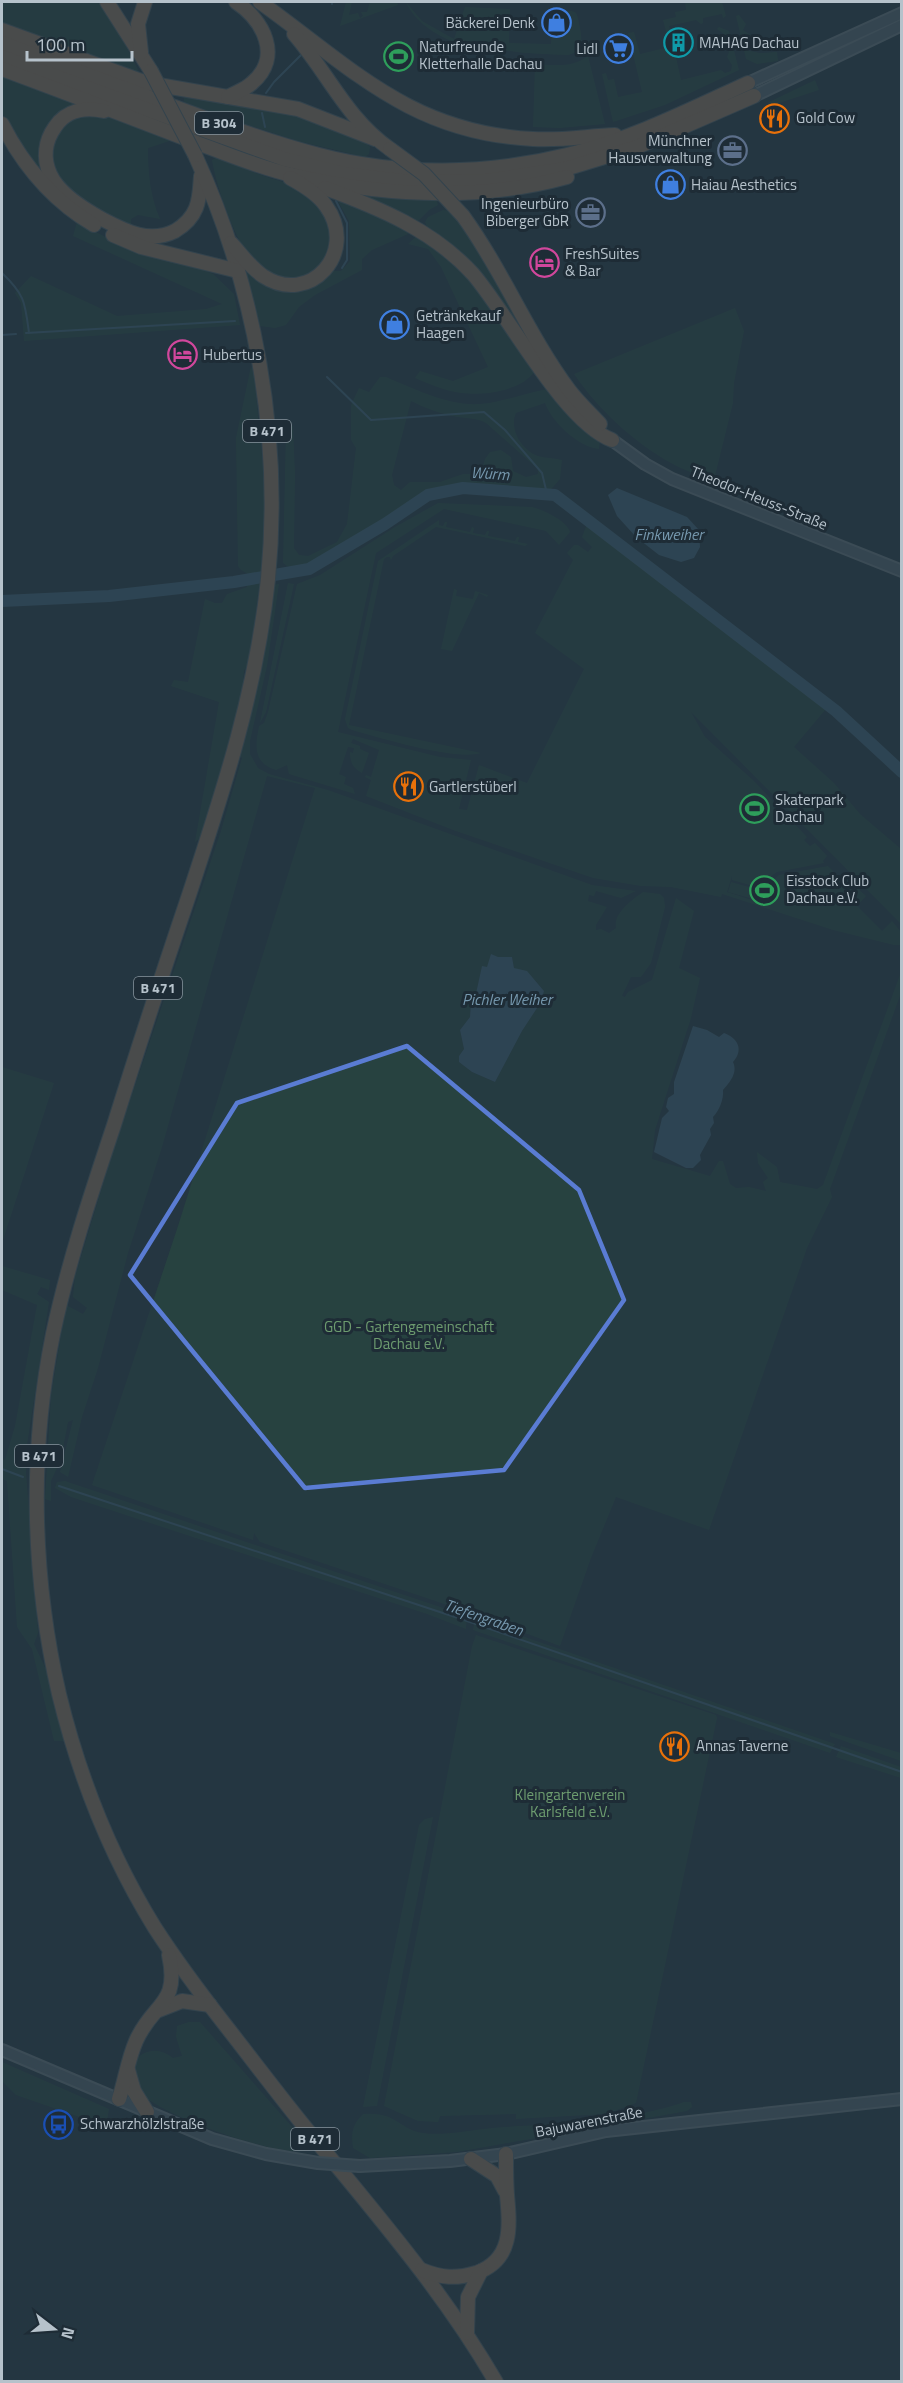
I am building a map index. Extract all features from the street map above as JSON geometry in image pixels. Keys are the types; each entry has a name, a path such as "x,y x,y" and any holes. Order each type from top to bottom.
{"highway":[{"name":"B 471","path":"107,2 151,71 195,155 238,271 257,354 270,468 271,540 268,580 253,677 225,784 75,1247 53,1336 41,1420 37,1477 44,1614 60,1695 79,1763 103,1826 142,1905 168,1947 210,2006 298,2119 422,2270 467,2333 496,2382"},
{"path":"141,54 138,24 145,2"},
{"path":"228,97 253,82 263,69 267,54 267,44 262,27 236,2"},
{"path":"260,2 364,81 406,106 442,122 482,132 532,139 632,134"},
{"path":"277,14 302,42 348,110 375,139 424,174 463,216 492,258 543,351 570,392 607,431 612,440"},
{"path":"2,30 147,83 298,109 375,139"},
{"name":"B 304","path":"2,43 270,141 318,155 372,165 429,170 503,166 566,155 632,134 669,126"},
{"name":"B 304","path":"2,57 262,152 319,169 359,177 442,183 499,180 565,169 628,150 669,126"},
{"path":"2,69 117,113 287,173 367,204 411,225 451,254 486,291 560,394 589,426 601,436 612,440"},
{"path":"669,126 751,89"},
{"path":"117,113 93,109 79,110 58,122 51,132 46,145 46,161 51,177 80,206 125,231 141,236 166,234 183,226 192,216 200,195 202,171"},
{"path":"2,124 27,166 51,193 77,215 141,247 238,271"},
{"path":"287,173 379,190 418,194 492,192 543,184 567,177 608,164 628,150"},
{"path":"228,240 263,276 274,281 288,284 305,282 314,279 327,269 338,240 338,232 331,214 317,196 287,173"},
{"path":"119,2099 135,2042 145,2025 159,2010 173,1985 168,1947"},
{"path":"159,2010 182,2001 210,2006"},
{"path":"128,2070 134,2091 147,2112"},
{"path":"422,2270 446,2278 467,2276 493,2264 506,2244 510,2222 506,2154"},
{"path":"471,2159 497,2176 507,2195"},
{"path":"467,2333 468,2297 481,2271"}],"main road":[{"path":"751,89 902,13"},
{"path":"751,89 902,25"},
{"name":"Theodor-Heuss-Straße","path":"612,440 645,464 672,479 902,571"},
{"name":"Bajuwarenstraße","path":"2,2050 212,2139 266,2154 318,2163 360,2166 471,2159 506,2154 606,2130 902,2099"}],"highlighted area":[{"path":"407,1046 579,1190 624,1300 504,1470 305,1488 130,1275 237,1103"}],"green space":[{"path":"2,2 99,2 120,34 140,74 2,27"},
{"path":"346,2 352,2 349,15 358,13 360,18 363,16 361,12 367,12 370,2 397,2 398,5 340,26"},
{"path":"406,2 422,21 454,39 465,7 510,9 509,43 551,44 552,28 560,28 561,11 573,11 578,19 581,43 577,50 568,55 475,48 451,41 428,28 411,11"},
{"path":"685,2 722,2 726,16 723,18 722,14 703,18 701,24 696,20 669,26 681,80 721,70 725,73 731,71 732,65 727,57 729,52 722,41 724,34 717,29 719,27 729,31 739,70 665,105 613,122 602,74 606,73 608,80 614,79 618,97 642,92 628,33 634,32 640,54 665,48 664,44 669,42 663,20 676,17 675,12 686,10"},
{"path":"739,15 746,24 743,30 751,35 746,50 760,53 777,52 778,61 757,64 746,59 736,16"},
{"path":"588,56 605,124 560,128 533,127 535,64 570,64"},
{"path":"2,75 83,104 57,120 49,178 31,162 2,113"},
{"path":"815,80 819,90 767,107 769,102"},
{"path":"184,98 245,103 305,117 365,142 370,147 369,154 365,157 298,141 184,102"},
{"path":"108,114 175,139 148,148 150,184 160,219 138,215 131,219 131,225 136,230 92,210 55,176 49,147 70,116"},
{"path":"217,157 299,188 317,201 329,221 334,243 324,263 315,272 301,279 281,278 263,271 251,260 243,248 223,201 212,160"},
{"path":"365,192 436,198 438,205 417,222 363,198"},
{"path":"335,196 409,228 408,234 372,250 362,259 362,270 315,295 299,307 286,325 275,328 260,326 243,263 308,287 321,281 331,271 341,271 350,261 349,221"},
{"path":"443,210 450,211 487,257 521,326 428,229 425,222 428,217"},
{"path":"77,222 111,240 213,274 234,294 240,325 24,341 21,303 15,293 31,276 117,316 206,309 222,304 73,236"},
{"path":"419,234 452,261 494,308 535,371 529,378 512,388 501,391 470,394 443,389 415,378 420,371 453,381 488,367 441,267 428,249 408,244"},
{"path":"735,308 744,331 734,383 733,403 714,480 676,466 643,445 605,412 574,374"},
{"path":"251,366 254,374 266,499 263,555 249,666 244,670 242,692 226,761 200,838 195,842 219,702 171,686 174,680 188,682 205,599 222,603 227,594 247,587 248,574 238,566 236,438"},
{"path":"380,377 386,377 449,401 476,404 548,389 600,440 599,449 575,439 553,418 545,403 516,413 515,432 526,449 538,456 562,460 560,479 547,494 463,488 428,495 336,554 309,569 294,571 283,563 286,429 293,426 294,548 299,555 308,556 337,542 347,524 356,448 351,440 351,405 359,388 369,392","holes":["411,401 442,413 486,423 538,469 538,474 526,477 513,471 511,457 501,450 490,452 485,459 481,474 463,474 440,482 410,482 401,490 394,485 392,475"]},
{"path":"438,503 532,507 560,520 570,532 559,545 546,531 444,509 376,553 338,732 440,757 471,760 459,809 467,810 479,765 527,783 584,669 535,633 573,560 567,553 574,545 588,552 592,547 582,537 587,524 826,709 794,747 834,783 860,814 901,849 901,924 691,712 705,737 754,781 807,837 804,840 810,846 815,843 827,856 824,863 777,872 764,881 763,885 756,883 761,885 760,888 732,880 732,876 727,892 768,905 773,889 767,887 779,875 828,866 853,892 857,888 866,896 857,906 882,931 892,921 901,932 901,945 833,930 722,894 721,897 671,887 641,886 593,878 453,830 366,796 371,780 365,777 366,775 371,777 379,750 353,739 351,743 369,753 362,773 351,762 350,752 353,753 354,748 348,747 339,774 346,777 344,784 353,788 355,794 289,774 287,765 276,770 263,763 257,753 259,726 264,723 268,712 297,584 320,575 395,527"},
{"path":"439,520 439,525 443,526 447,522 446,527 470,532 472,527 474,528 473,533 485,535 489,531 488,536 515,541 519,537 518,542 528,544 525,546 436,527 393,556 391,560 390,557 384,559 349,725 481,753 469,755 399,743 352,730 348,728 345,719 378,561"},
{"path":"288,583 294,584 266,712 260,723"},
{"name":"GGD - Gartengemeinschaft Dachau e.V.","path":"279,584 267,666 250,741 250,754 258,768 269,774 328,790 592,885 636,891 621,898 596,891 594,896 589,895 588,901 607,907 596,925 596,930 601,929 609,933 616,928 620,912 643,892 660,894 664,898 665,907 651,963 641,977 631,977 622,996 625,997 628,992 652,980 676,898 694,911 679,968 700,978 691,1018 655,1130 652,1159 710,1176 719,1161 723,1161 730,1184 736,1188 749,1187 766,1191 763,1182 768,1178 758,1163 757,1152 777,1167 780,1182 817,1189 823,1185 901,972 901,993 830,1189 832,1197 807,1248 709,1530 616,1497 591,1558 560,1646 474,1614 260,1542 254,1533 253,1540 92,1485 178,1226 315,788 267,776 162,1147 128,1253 98,1368 82,1417 68,1477 60,1472 73,1420 68,1422 61,1459 51,1481 51,1501 45,1499 51,1396 66,1305 83,1314 87,1308 73,1297 75,1277 114,1148 221,831 242,758 239,755 273,585","holes":["498,957 512,957 514,968 536,981 544,991 541,1002 522,1031 495,1082 472,1072 459,1062 459,1056 464,1049 460,1030 470,1017 471,1000 475,998 482,967 487,967 490,960"]},
{"path":"454,589 457,590 456,596 473,599 475,591 488,595 487,597 479,593 452,651 441,649"},
{"path":"731,882 760,890 757,900 728,892"},
{"path":"2,1067 54,1083 2,1243"},
{"path":"2,1266 50,1280 49,1290 41,1287 37,1294 49,1302 25,1458 38,1633 34,1644 50,1678 64,1741 54,1741 32,1649 17,1627 7,1481 2,1479 2,1459 5,1460 15,1426 37,1305 2,1290"},
{"path":"65,1481 467,1616 466,1629 427,1614 71,1497 55,1488 57,1482"},
{"path":"475,1620 835,1744 830,1753 473,1630"},
{"name":"Kleingartenverein Karlsfeld e.V.","path":"476,1635 716,1715 717,1718 636,2103 606,2114 516,2119 516,2114 440,2116 438,2122 418,2121 384,2106 472,1646"},
{"path":"830,1732 901,1753 901,1761 830,1736"},
{"path":"841,1746 901,1767 901,1778 836,1757"},
{"path":"433,1817 377,2106 363,2107 419,1825 425,1819"},
{"path":"189,2022 200,2022 307,2144 306,2150 272,2148 219,2132 167,2110 138,2090 135,2079 137,2058 150,2051 164,2053 173,2058 182,2056 176,2037 177,2026"},
{"path":"2,2062 109,2109 107,2122 100,2124 16,2095 2,2081"},
{"path":"691,2102 692,2107 687,2111 457,2152 370,2158 353,2148 353,2130 363,2114 383,2115 415,2131 438,2134 613,2118"}],"water":[{"name":"Finkweiher","path":"617,488 687,517 699,530 700,547 694,558 681,562 659,555 636,537 617,516 608,495"},
{"name":"Pichler Weiher","path":"491,954 498,957 512,957 514,968 527,971 544,991 541,1002 522,1031 495,1082 472,1072 459,1062 459,1056 464,1049 460,1030 470,1017 471,1000 475,998 482,966 487,967"},
{"path":"693,1026 719,1037 724,1033 729,1035 736,1041 739,1049 733,1062 734,1074 723,1090 721,1105 713,1117 711,1135 700,1155 701,1160 693,1168 686,1168 654,1152 662,1118 669,1111 666,1107 668,1098 674,1094 674,1082"}],"waterway":[{"path":"266,93 302,54"},
{"path":"262,113 265,127"},
{"path":"336,201 347,223 347,260 342,268"},
{"path":"2,273 20,293 29,333"},
{"path":"26,333 235,321"},
{"path":"2,335 16,334"},
{"path":"327,377 371,420 484,412 505,430 542,473 547,494"},
{"name":"Würm","path":"2,601 109,596 234,582 309,569 385,524 428,495 463,488 555,495 836,711 902,772"},
{"name":"Tiefengraben","path":"2,1469 23,1477"},
{"name":"Tiefengraben","path":"59,1486 467,1621 902,1772"}],"place":[{"name":"Bäckerei Denk","path":"556,23"},
{"name":"MAHAG Dachau","path":"678,43"},
{"name":"Lidl","path":"619,49"},
{"name":"Naturfreunde Kletterhalle Dachau","path":"398,56"},
{"name":"Gold Cow","path":"775,118"},
{"name":"Münchner Hausverwaltung","path":"733,150"},
{"name":"Haiau Aesthetics","path":"670,185"},
{"name":"Ingenieurbüro Biberger GbR","path":"590,213"},
{"name":"FreshSuites & Bar","path":"544,263"},
{"name":"Getränkekauf Haagen","path":"395,325"},
{"name":"Hubertus","path":"182,355"},
{"name":"Gartlerstüberl","path":"408,787"},
{"name":"Skaterpark Dachau","path":"754,809"},
{"name":"Eisstock Club Dachau e.V.","path":"765,890"},
{"name":"Annas Taverne","path":"675,1746"},
{"name":"Schwarzhölzlstraße","path":"59,2124"}]}
